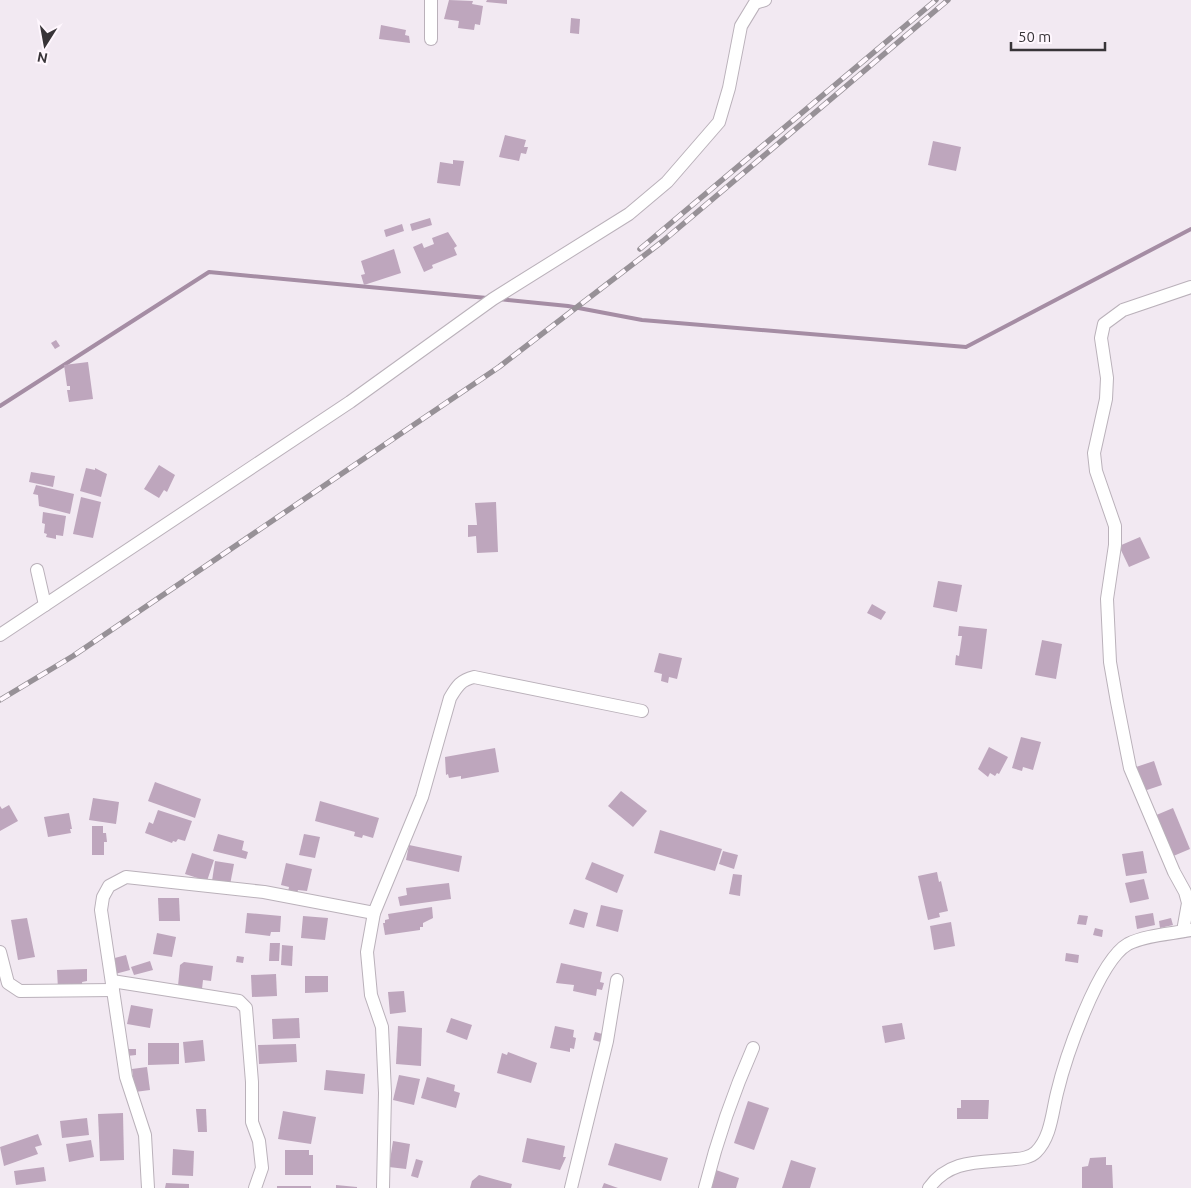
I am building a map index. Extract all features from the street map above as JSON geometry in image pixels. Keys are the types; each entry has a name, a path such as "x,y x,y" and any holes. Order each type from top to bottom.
{"street":[{"path":"431,0 431,39"},
{"path":"0,635 350,402 493,299 629,214 667,182 719,122 741,26 755,3 765,0"},
{"path":"929,1188 948,1169 964,1164 1021,1159 1034,1154 1046,1140 1064,1062 1103,972 1117,952 1129,944 1187,930 1188,904 1185,892 1174,872 1130,768 1114,686 1110,662 1107,599 1115,546 1115,526 1096,471 1094,453 1106,399 1107,378 1101,338 1104,324 1123,310 1191,287"},
{"path":"37,570 45,605"},
{"path":"383,1188 385,1093 382,1027 372,995 367,952 374,913 422,797 450,698 457,685 464,679 474,677 642,711"},
{"path":"148,1188 145,1135 126,1077 101,910 103,897 109,886 126,877 264,892 374,913"},
{"path":"0,952 8,983 20,991 112,985 239,1001 246,1008 252,1082 252,1122 259,1140 262,1168 255,1188"},
{"path":"572,1188 606,1041 617,980"},
{"path":"705,1188 713,1156 739,1079 753,1048"}],"building":[{"path":"449,0 473,1 472,4 483,6 480,25 475,24 474,30 458,28 459,21 444,19"},
{"path":"487,0 507,0 507,4 486,2"},
{"path":"571,18 580,19 579,34 570,33"},
{"path":"381,25 406,30 405,35 409,36 410,43 379,39"},
{"path":"505,135 526,140 524,147 528,147 526,154 521,153 519,161 499,157"},
{"path":"933,141 961,147 956,171 928,165"},
{"path":"453,160 464,161 460,186 437,183 440,162 453,164"},
{"path":"430,218 432,225 412,231 410,224"},
{"path":"402,224 404,231 386,237 384,230"},
{"path":"448,232 457,246 454,248 457,255 432,265 433,268 424,272 413,247 422,243 424,248 434,244 432,238"},
{"path":"394,249 401,273 364,285 361,275 365,274 361,261"},
{"path":"56,340 60,346 55,349 51,343"},
{"path":"88,362 93,399 69,402 67,390 70,390 70,386 67,386 64,365"},
{"path":"159,465 175,475 167,492 164,490 159,498 144,489"},
{"path":"86,468 95,470 95,468 107,474 101,497 80,491"},
{"path":"31,472 55,476 53,487 29,482"},
{"path":"36,485 74,494 70,514 39,506 38,495 33,494"},
{"path":"81,497 101,502 93,538 73,534"},
{"path":"496,502 498,552 477,553 476,536 468,537 468,525 477,525 475,503"},
{"path":"43,512 66,516 63,536 56,535 56,539 46,537 47,534 44,533 45,524 42,523"},
{"path":"1140,537 1150,558 1129,567 1119,546"},
{"path":"938,581 962,585 957,612 933,607"},
{"path":"872,604 886,612 881,620 867,613"},
{"path":"959,626 987,629 982,669 955,665 956,655 959,656 962,636 958,636"},
{"path":"1042,640 1062,644 1056,679 1035,675"},
{"path":"659,653 682,658 677,679 669,677 668,683 661,681 662,674 654,672"},
{"path":"1021,737 1041,742 1033,770 1023,767 1022,771 1012,768"},
{"path":"989,747 1008,757 999,774 997,773 995,776 990,773 988,777 978,769"},
{"path":"495,748 499,772 461,779 461,776 449,778 448,774 446,775 445,757"},
{"path":"1154,761 1162,785 1144,791 1136,767"},
{"path":"155,782 201,799 195,818 148,801"},
{"path":"621,791 647,811 633,827 608,806"},
{"path":"93,798 119,802 116,824 89,820"},
{"path":"320,801 379,818 373,838 363,835 362,838 354,836 355,832 315,821"},
{"path":"9,805 18,821 0,831 0,806 2,809"},
{"path":"1173,808 1190,849 1171,857 1154,816"},
{"path":"158,810 192,821 185,841 178,839 172,843 145,833 149,822 153,824"},
{"path":"69,813 71,833 48,837 44,817"},
{"path":"92,826 103,826 103,833 106,833 107,842 104,842 104,855 92,855"},
{"path":"660,830 722,849 715,871 654,853"},
{"path":"218,834 244,841 242,850 248,852 246,859 213,851"},
{"path":"304,834 320,837 315,858 299,855"},
{"path":"409,845 462,856 459,872 406,860"},
{"path":"723,851 738,855 734,869 719,864"},
{"path":"1143,851 1147,873 1126,876 1122,854"},
{"path":"192,853 214,860 207,881 185,874"},
{"path":"215,861 234,864 230,885 212,881"},
{"path":"592,862 624,875 617,893 585,879"},
{"path":"286,863 312,869 307,891 298,890 297,894 288,892 289,887 281,885"},
{"path":"937,872 948,911 939,913 940,917 928,920 918,876"},
{"path":"733,874 742,875 740,896 729,894"},
{"path":"1144,879 1149,899 1130,903 1125,883"},
{"path":"449,883 451,899 400,906 398,897 407,895 406,888"},
{"path":"158,898 179,898 180,921 159,921"},
{"path":"601,905 623,910 618,932 596,926"},
{"path":"432,907 433,918 423,923 423,927 420,927 420,930 385,935 383,923 389,919 388,914"},
{"path":"574,909 588,913 584,928 569,924"},
{"path":"247,913 281,916 280,932 271,932 270,936 245,933"},
{"path":"1153,913 1155,925 1137,929 1135,916"},
{"path":"1079,915 1088,916 1086,925 1077,924"},
{"path":"303,916 328,918 325,940 301,938"},
{"path":"27,918 35,957 18,960 11,920"},
{"path":"1171,918 1173,925 1160,928 1159,921"},
{"path":"951,922 955,946 934,950 930,926"},
{"path":"1095,928 1103,930 1102,937 1093,935"},
{"path":"157,933 176,937 172,957 153,954"},
{"path":"270,943 280,943 279,961 269,961"},
{"path":"282,945 293,946 292,966 281,965"},
{"path":"1066,953 1079,955 1078,963 1065,961"},
{"path":"126,955 130,970 115,974 111,959"},
{"path":"237,956 244,957 243,963 236,962"},
{"path":"150,961 153,970 134,975 131,967"},
{"path":"184,962 213,966 211,981 203,980 202,989 178,986 180,965"},
{"path":"561,963 602,972 600,982 604,983 602,990 597,989 596,996 573,991 574,985 556,983"},
{"path":"87,969 87,981 82,982 83,988 58,989 57,970"},
{"path":"276,974 277,996 252,997 251,975"},
{"path":"305,976 328,976 328,992 305,993"},
{"path":"404,991 406,1012 390,1014 388,992"},
{"path":"131,1005 153,1009 150,1028 127,1024"},
{"path":"299,1018 300,1038 273,1039 272,1019"},
{"path":"451,1018 472,1025 467,1040 446,1032"},
{"path":"902,1023 905,1039 885,1043 882,1026"},
{"path":"398,1026 422,1028 421,1066 396,1064"},
{"path":"555,1026 574,1030 573,1037 576,1038 574,1049 570,1048 570,1052 550,1048"},
{"path":"595,1032 606,1035 604,1043 593,1040"},
{"path":"203,1040 205,1061 185,1063 183,1042"},
{"path":"148,1043 179,1043 179,1064 148,1065"},
{"path":"296,1044 297,1062 259,1064 258,1045"},
{"path":"127,1049 136,1049 136,1055 127,1056"},
{"path":"508,1052 537,1063 531,1083 497,1073 502,1053 507,1055"},
{"path":"147,1067 150,1090 135,1092 132,1069"},
{"path":"326,1070 365,1074 363,1094 324,1090"},
{"path":"399,1075 420,1079 414,1105 393,1100"},
{"path":"427,1077 455,1085 454,1091 460,1093 456,1108 421,1098"},
{"path":"961,1100 989,1100 988,1119 957,1119 957,1108 961,1108"},
{"path":"748,1101 769,1108 754,1150 734,1143"},
{"path":"196,1109 206,1109 207,1132 198,1132"},
{"path":"283,1111 316,1117 311,1144 278,1139"},
{"path":"123,1113 124,1160 100,1161 98,1114"},
{"path":"87,1118 89,1135 62,1138 60,1121"},
{"path":"38,1134 42,1145 35,1147 38,1154 4,1166 0,1147"},
{"path":"527,1138 565,1146 563,1157 566,1157 560,1170 522,1162"},
{"path":"91,1140 94,1157 69,1162 66,1144"},
{"path":"393,1141 410,1144 406,1169 389,1167"},
{"path":"615,1143 668,1158 661,1181 608,1165"},
{"path":"173,1149 194,1151 193,1176 172,1175"},
{"path":"285,1150 309,1150 309,1155 313,1155 313,1175 285,1175"},
{"path":"1106,1157 1106,1165 1112,1165 1113,1188 1082,1188 1082,1167 1088,1166 1090,1158"},
{"path":"416,1159 423,1161 418,1178 411,1176"},
{"path":"791,1160 816,1168 810,1188 782,1188"},
{"path":"44,1167 46,1181 16,1185 14,1171"},
{"path":"716,1170 739,1178 736,1188 710,1188"},
{"path":"479,1175 512,1184 511,1188 470,1188 472,1181"},
{"path":"166,1183 189,1184 189,1188 165,1188"},
{"path":"604,1183 618,1188 602,1188"},
{"path":"336,1185 357,1187 357,1188 336,1188"},
{"path":"277,1186 311,1186 311,1188 277,1188"}],"waterway":[{"path":"499,299 568,306 642,320 966,347 1191,229"},
{"path":"0,406 209,272 487,298"}],"railway":[{"path":"640,249 936,0"},
{"path":"0,700 73,656 499,367 663,241 948,0"}]}
